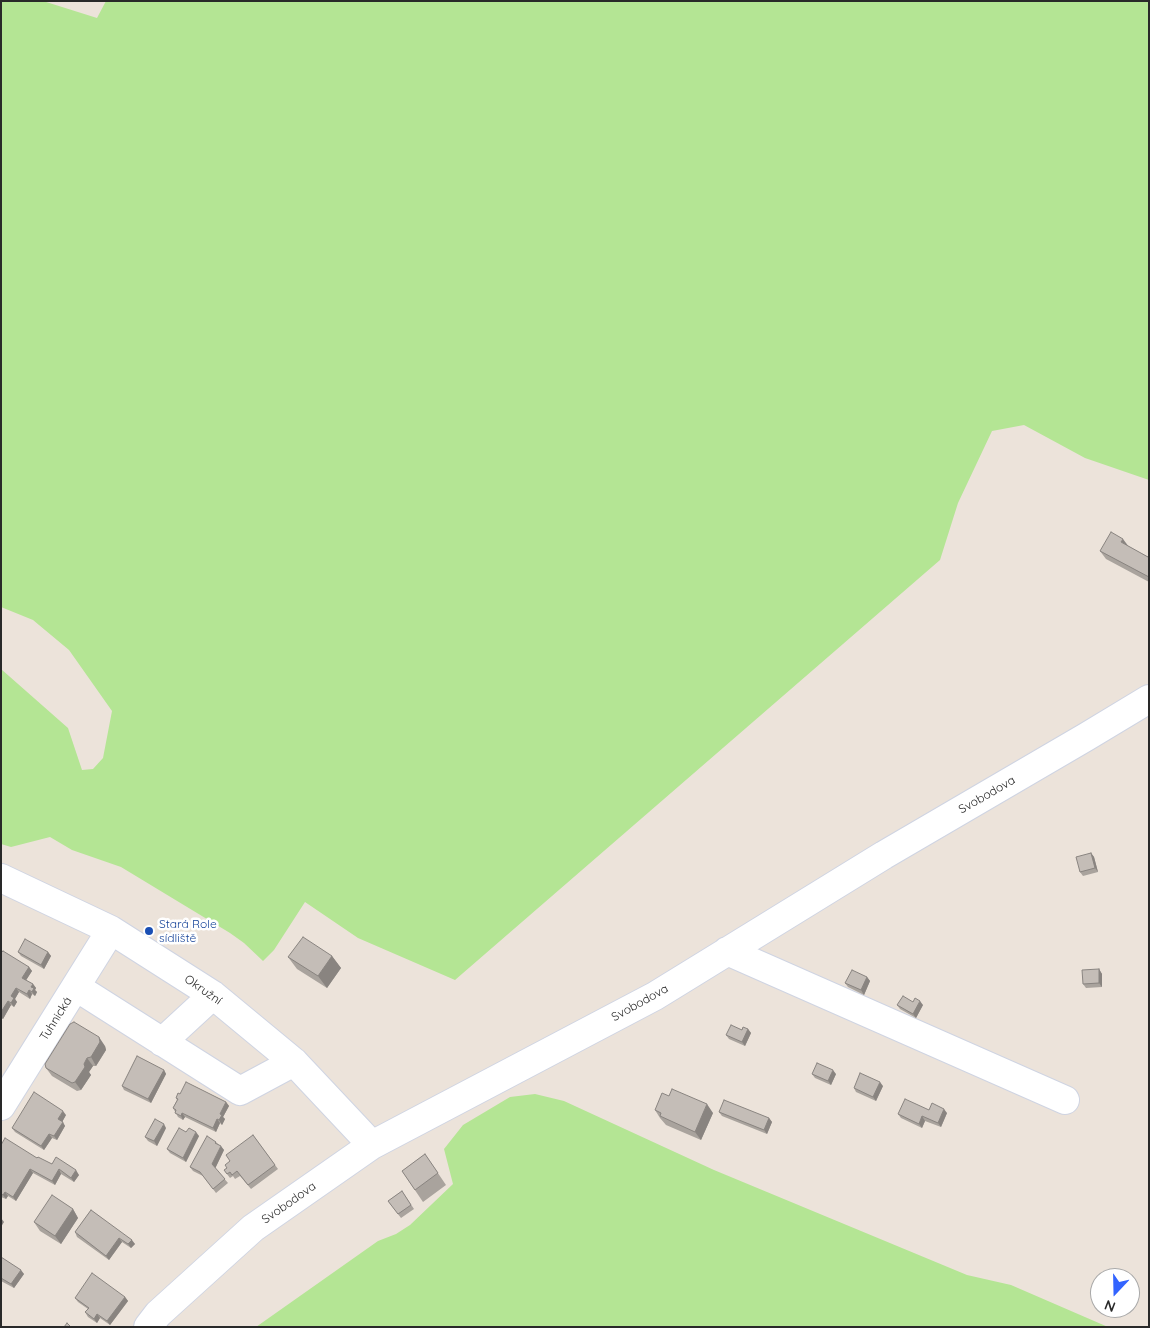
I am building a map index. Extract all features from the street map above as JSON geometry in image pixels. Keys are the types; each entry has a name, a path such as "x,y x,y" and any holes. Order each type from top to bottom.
{"street":[{"name":"Svobodova","path":"148,1327 158,1314 253,1228 372,1146 655,996 884,855 1149,698"},
{"name":"Okružní","path":"1,878 111,930 213,995 294,1062 372,1146"},
{"name":"Tuhnická","path":"1,1106 111,930"},
{"path":"727,951 1065,1100"},
{"path":"76,987 240,1090 294,1062"},
{"path":"162,1042 213,995"}],"green space":[{"path":"1,1 43,1 97,18 106,1 1149,1 1149,480 1085,458 1024,425 992,431 958,503 940,560 455,980 358,938 305,902 274,950 263,961 230,933 121,867 72,850 50,837 11,847 1,844 1,669 68,728 82,770 93,769 103,758 112,711 69,650 33,620 1,607"},
{"path":"535,1094 564,1101 714,1170 967,1275 1011,1285 1108,1327 256,1327 378,1241 396,1234 410,1225 453,1184 444,1149 463,1125 510,1097"}],"building":[{"path":"1111,532 1123,539 1121,542 1148,557 1149,554 1149,577 1100,551"},
{"path":"1091,853 1095,868 1080,872 1076,857"},
{"path":"303,937 332,956 318,976 288,957"},
{"path":"25,939 48,952 41,965 18,952"},
{"path":"3,951 29,967 22,978 33,984 31,987 34,988 32,992 29,990 27,994 16,988 11,996 14,998 11,1003 8,1001 1,1012 1,953"},
{"path":"1099,969 1099,983 1083,984 1082,970"},
{"path":"852,970 867,977 861,990 845,983"},
{"path":"903,996 913,1002 915,998 920,1001 913,1014 897,1005"},
{"path":"74,1022 99,1037 100,1042 91,1057 87,1058 84,1064 85,1067 75,1082 72,1083 46,1068 45,1064 70,1024"},
{"path":"731,1025 742,1030 743,1027 748,1029 742,1042 726,1035"},
{"path":"137,1056 164,1070 148,1099 122,1086"},
{"path":"817,1063 833,1070 828,1081 812,1074"},
{"path":"860,1073 880,1082 873,1097 854,1088"},
{"path":"186,1082 226,1102 220,1114 222,1115 219,1120 217,1119 213,1128 182,1113 181,1116 175,1113 176,1110 173,1108 178,1099 176,1098"},
{"path":"672,1089 707,1104 695,1132 660,1116 661,1113 655,1110 662,1093 669,1096"},
{"path":"34,1092 63,1111 58,1119 63,1122 54,1136 49,1134 41,1146 12,1128"},
{"path":"905,1099 929,1110 932,1103 944,1109 938,1123 922,1116 919,1124 898,1114"},
{"path":"724,1100 769,1118 764,1130 719,1112"},
{"path":"155,1119 164,1124 154,1141 145,1137"},
{"path":"179,1128 186,1132 189,1128 196,1132 183,1158 167,1149"},
{"path":"253,1135 275,1165 248,1185 237,1171 232,1175 230,1172 227,1174 224,1170 227,1168 225,1165 230,1161 226,1155"},
{"path":"207,1136 221,1146 212,1164 225,1179 213,1189 200,1172 190,1167"},
{"path":"5,1138 37,1158 52,1164 56,1157 76,1170 71,1178 59,1169 52,1181 30,1169 13,1197 5,1192 3,1195 1,1194 1,1145"},
{"path":"425,1154 438,1173 415,1190 402,1171"},
{"path":"402,1191 411,1205 398,1214 388,1201"},
{"path":"52,1195 73,1209 55,1236 34,1222"},
{"path":"91,1210 132,1240 128,1244 119,1238 106,1256 75,1232"},
{"path":"1,1257 21,1270 11,1284 1,1278"},
{"path":"92,1273 125,1297 107,1321 97,1314 94,1319 85,1312 89,1308 75,1298"}],"place":[{"name":"Stará Role sídliště","path":"149,931"}]}
